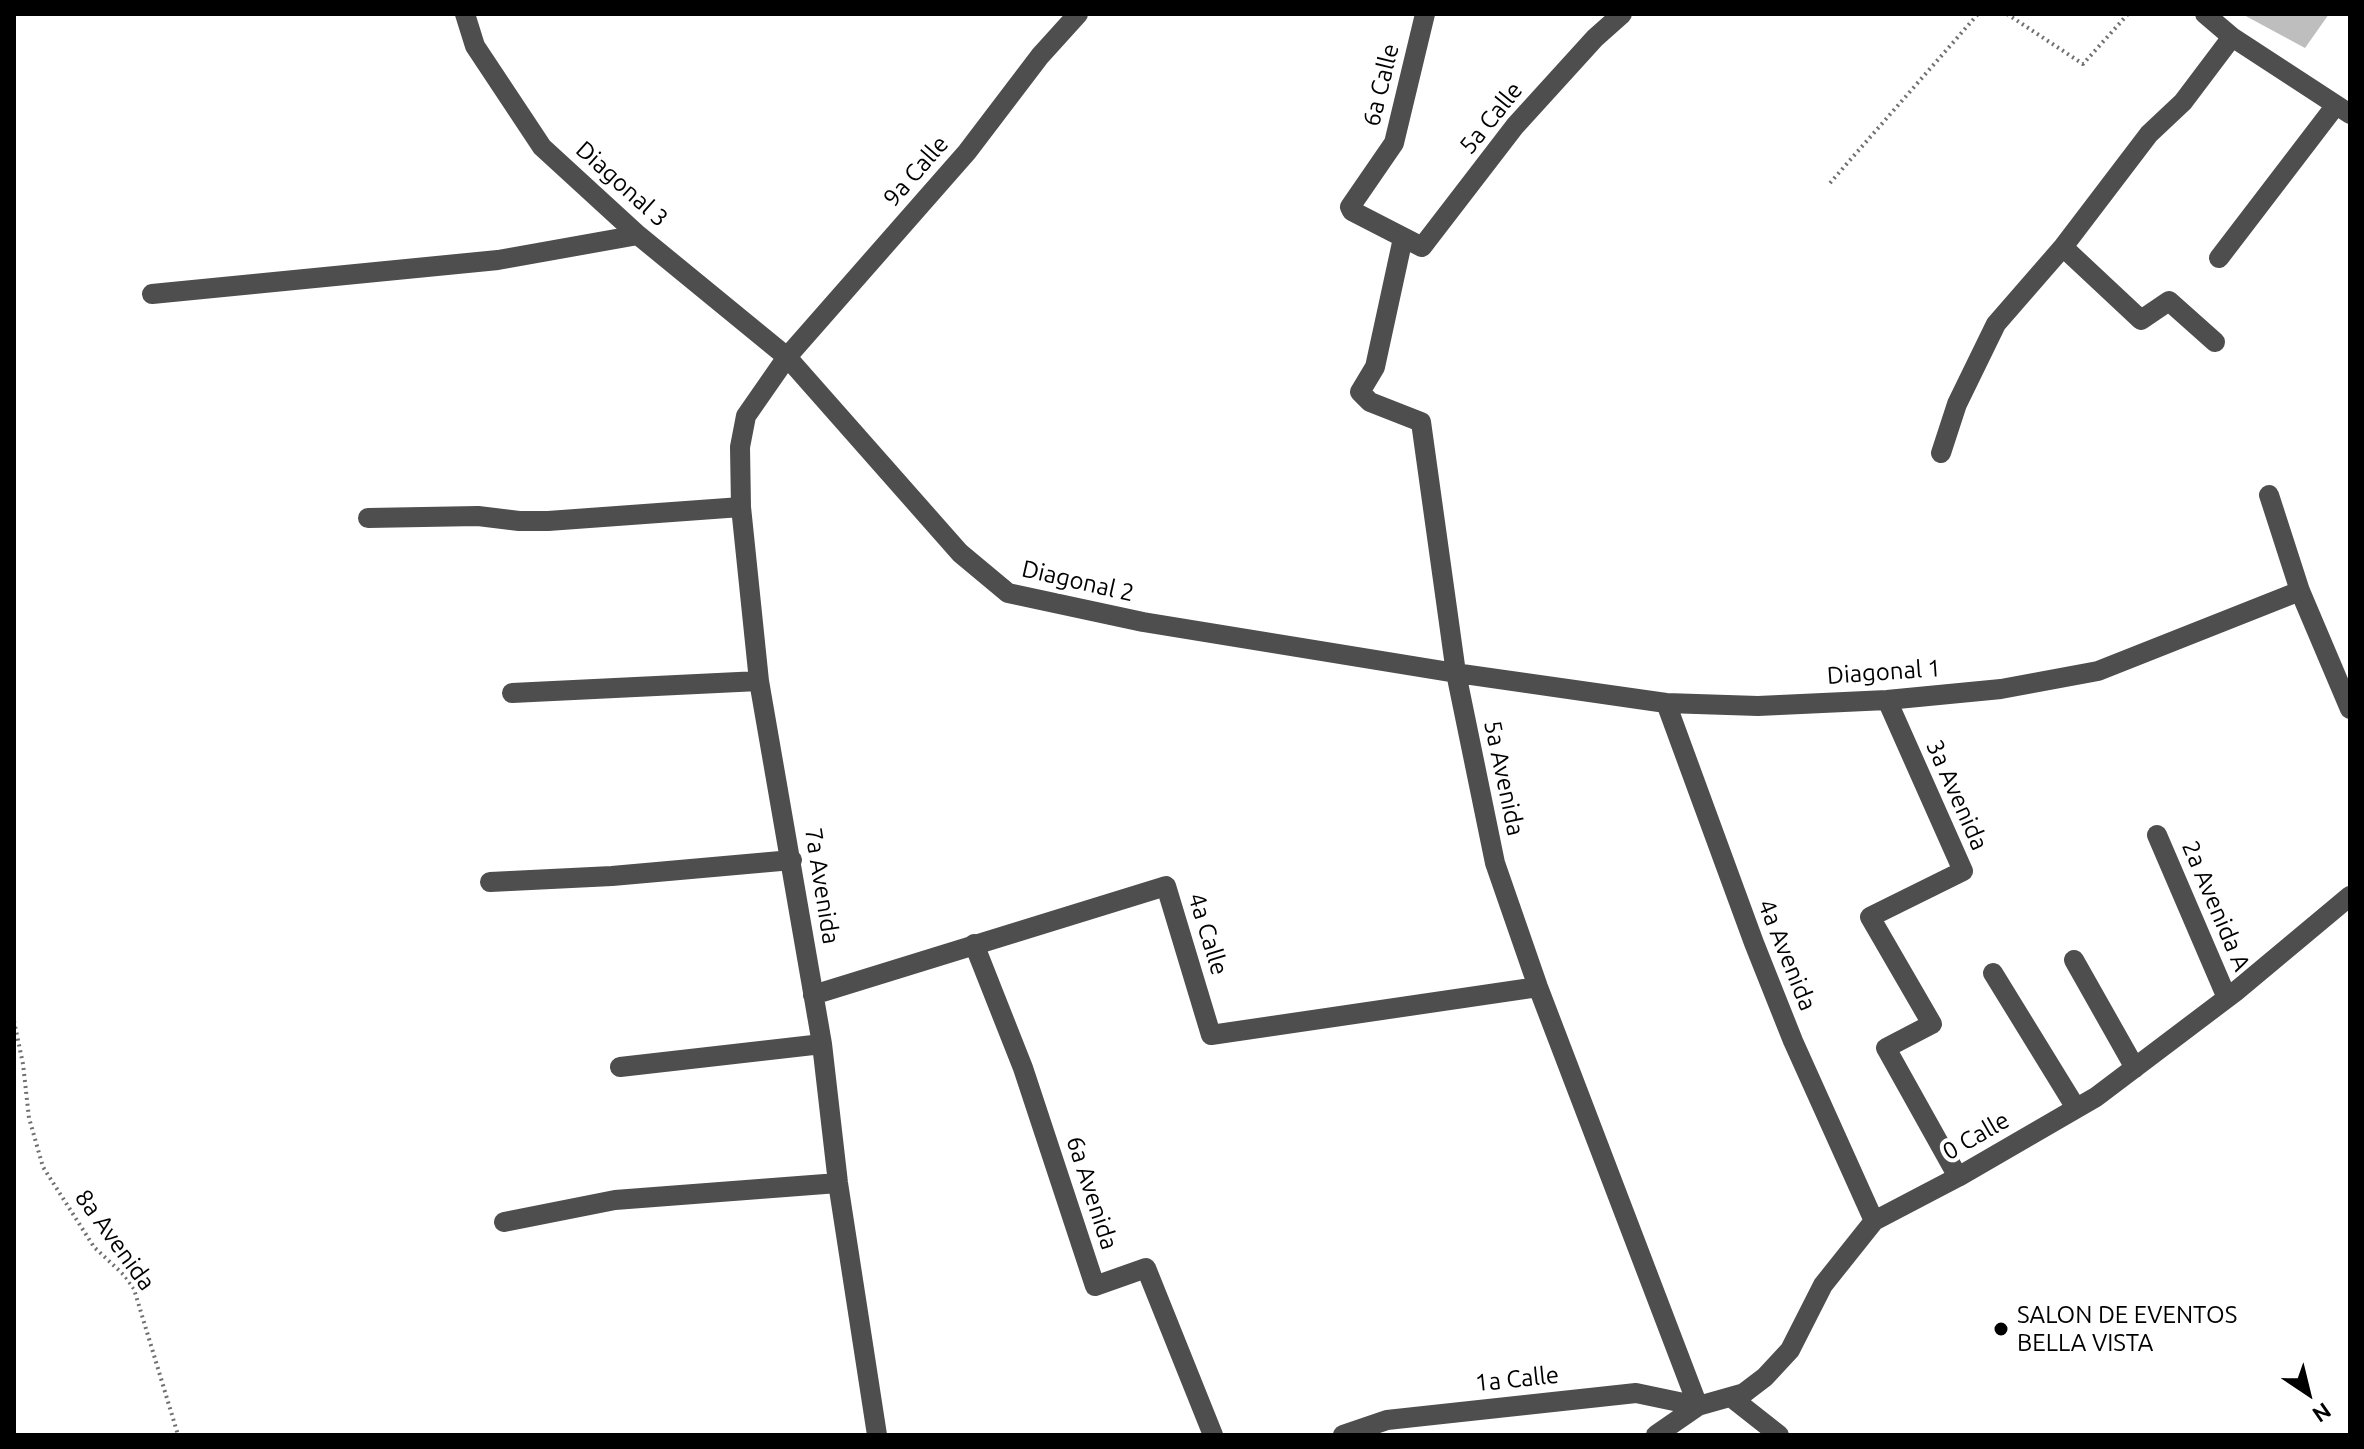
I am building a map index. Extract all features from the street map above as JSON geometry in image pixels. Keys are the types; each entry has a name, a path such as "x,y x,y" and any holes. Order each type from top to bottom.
{"street":[{"name":"Diagonal 3","path":"465,14 475,46 542,147 638,235 787,357"},
{"name":"9a Calle","path":"787,357 967,152 1040,56 1078,14"},
{"name":"6a Calle","path":"1403,238 1352,211 1350,204 1394,143 1425,14"},
{"name":"5a Calle","path":"1403,238 1419,247 1426,244 1515,126 1595,38 1622,14"},
{"path":"2205,14 2232,37 2343,109 2219,258"},
{"path":"1941,453 1957,404 1991,333 2063,247 2149,134 2183,102 2232,37"},
{"path":"152,294 498,260 638,235"},
{"name":"5a Avenida","path":"1403,238 1375,367 1360,392 1370,402 1421,422 1456,673 1495,863 1538,987 1698,1406"},
{"path":"2063,247 2141,320 2169,301 2215,342"},
{"name":"7a Avenida","path":"787,357 746,416 740,447 741,507 759,681 822,1044 838,1183 877,1435"},
{"name":"Diagonal 2","path":"787,357 960,553 1008,593 1143,622 1456,673"},
{"path":"2269,495 2300,591 2343,670 2350,709"},
{"path":"368,518 478,516 548,521 741,507"},
{"name":"Diagonal 1","path":"1456,673 1666,703 1758,706 1887,700 2001,689 2098,671 2300,591"},
{"path":"512,693 759,681"},
{"name":"3a Avenida","path":"1887,700 1963,871 1870,917 1932,1024 1886,1048 1958,1177"},
{"name":"4a Avenida","path":"1666,703 1793,1041 1874,1221"},
{"name":"2a Avenida A","path":"2157,835 2227,998"},
{"path":"490,882 612,876 792,860"},
{"name":"4a Calle","path":"813,995 1166,886 1211,1035 1538,987"},
{"name":"0 Calle","path":"1656,1435 1698,1406 1744,1393 1765,1377 1790,1350 1823,1285 1874,1221 1958,1177 2076,1108 2135,1068 2227,998 2350,896"},
{"name":"6a Avenida","path":"974,944 1023,1068 1095,1286 1146,1268 1213,1435"},
{"path":"2074,960 2135,1068"},
{"path":"1993,973 2076,1108"},
{"path":"620,1067 822,1044"},
{"path":"504,1222 615,1200 838,1183"},
{"name":"1a Calle","path":"1343,1435 1387,1420 1636,1393 1698,1406"},
{"path":"1732,1398 1779,1435"}],"path":[{"path":"1830,183 1978,14"},
{"path":"2007,14 2083,64 2128,14"},
{"name":"8a Avenida","path":"14,1021 29,1118 43,1167 94,1247 125,1276 134,1289 178,1435"}],"building":[{"path":"2242,14 2329,14 2305,48"}],"place":[{"name":"SALON DE EVENTOS BELLA VISTA","path":"2001,1329"}]}
